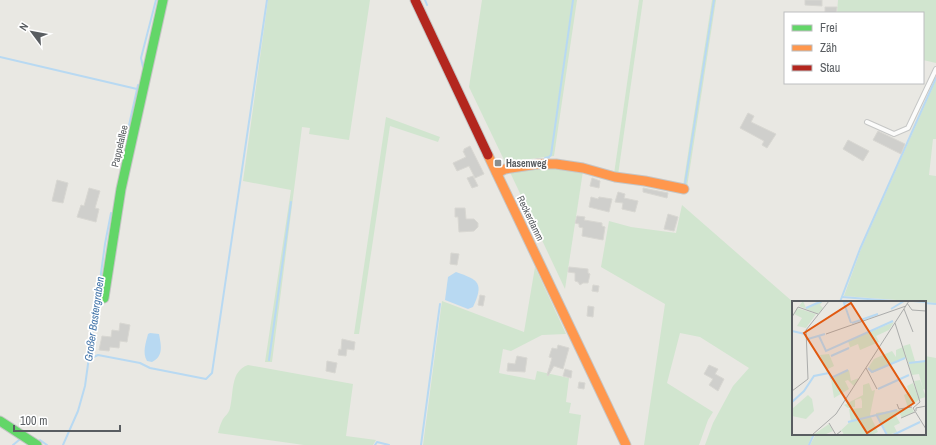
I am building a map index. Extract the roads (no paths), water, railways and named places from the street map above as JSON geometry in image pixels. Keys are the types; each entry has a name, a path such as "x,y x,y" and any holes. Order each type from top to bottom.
{"street":[{"name":"Pappelallee","path":"104,298 121,189 163,0"},
{"name":"Reckerdamm","path":"415,0 427,20 497,173 626,445"},
{"path":"497,173 505,169 538,164 556,164 583,168 615,177 645,180 684,189"},
{"path":"0,421 36,445"}],"lane":[{"path":"867,122 894,134 908,128 936,69"}],"water":[{"path":"456,272 470,277 479,287 473,307 468,309 445,300 448,277"},
{"path":"148,334 159,334 161,346 158,357 152,362 147,361 145,355 146,340"}],"waterway":[{"name":"Großer Bastergraben","path":"143,67 141,58 156,0"},
{"path":"89,359 98,355 140,363 150,368 206,379 212,373 267,0"},
{"path":"425,0 427,5"},
{"path":"545,158 551,155 573,0"},
{"path":"685,184 714,0"},
{"path":"0,57 137,89"},
{"path":"840,301 860,249 936,78"},
{"name":"Großer Bastergraben","path":"125,143 138,85"},
{"path":"269,360 291,202"},
{"name":"Großer Bastergraben","path":"99,292 105,244 111,213"},
{"path":"842,297 893,301"},
{"name":"Großer Bastergraben","path":"63,445 78,411 85,386 96,306 99,298"},
{"path":"926,303 936,304"},
{"path":"421,445 440,304"},
{"path":"809,445 814,435"},
{"name":"Großer Bastergraben","path":"13,445 19,440"},
{"name":"Großer Bastergraben","path":"40,440 47,445"},
{"path":"375,445 377,442 389,445"}],"place":[{"name":"Hasenweg","path":"498,163"}]}
